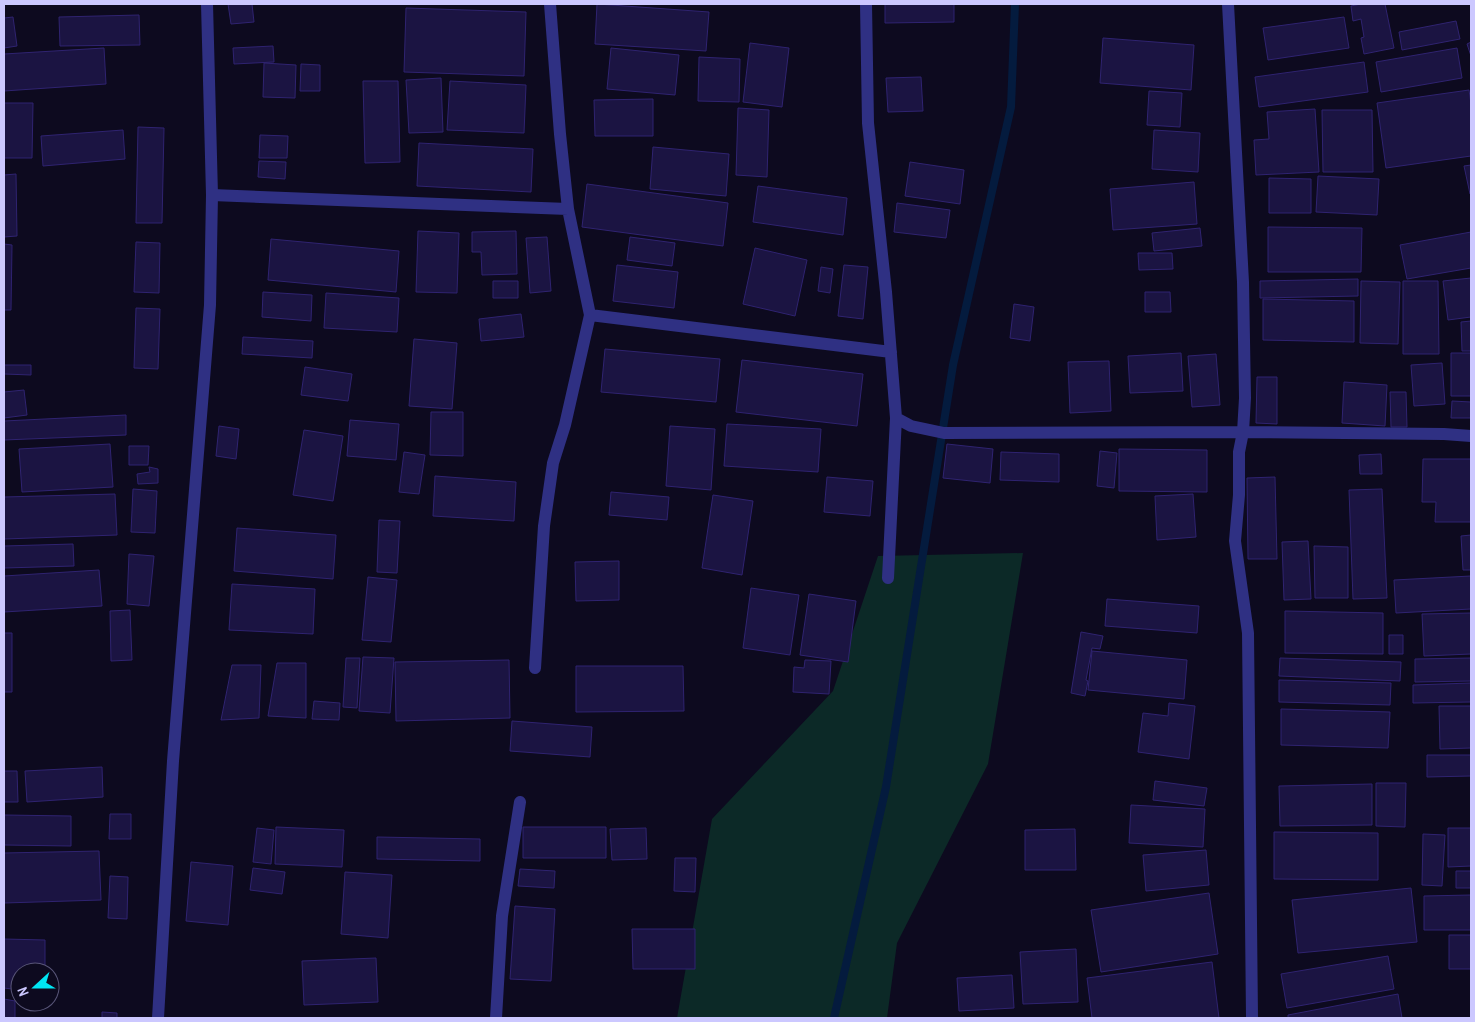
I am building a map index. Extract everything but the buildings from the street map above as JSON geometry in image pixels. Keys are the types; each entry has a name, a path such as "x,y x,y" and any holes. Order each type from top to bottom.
{"street":[{"path":"158,1018 173,761 210,305 212,195 207,4"},
{"path":"535,668 544,526 553,463 590,315 568,209 550,4"},
{"path":"866,4 868,123 885,282 896,418 888,578"},
{"path":"1228,4 1243,282 1245,398 1243,432 1239,452 1239,495 1235,541 1248,633 1252,1018"},
{"path":"212,195 568,209"},
{"path":"590,315 891,352"},
{"path":"896,418 911,426 944,433 1243,432 1444,434 1471,436"},
{"path":"496,1018 502,916 520,802"}],"green space":[{"path":"1023,553 988,764 897,943 887,1018 677,1018 712,819 833,691 878,556"}],"waterway":[{"path":"834,1018 886,787 953,365 1011,107 1015,4"}]}
